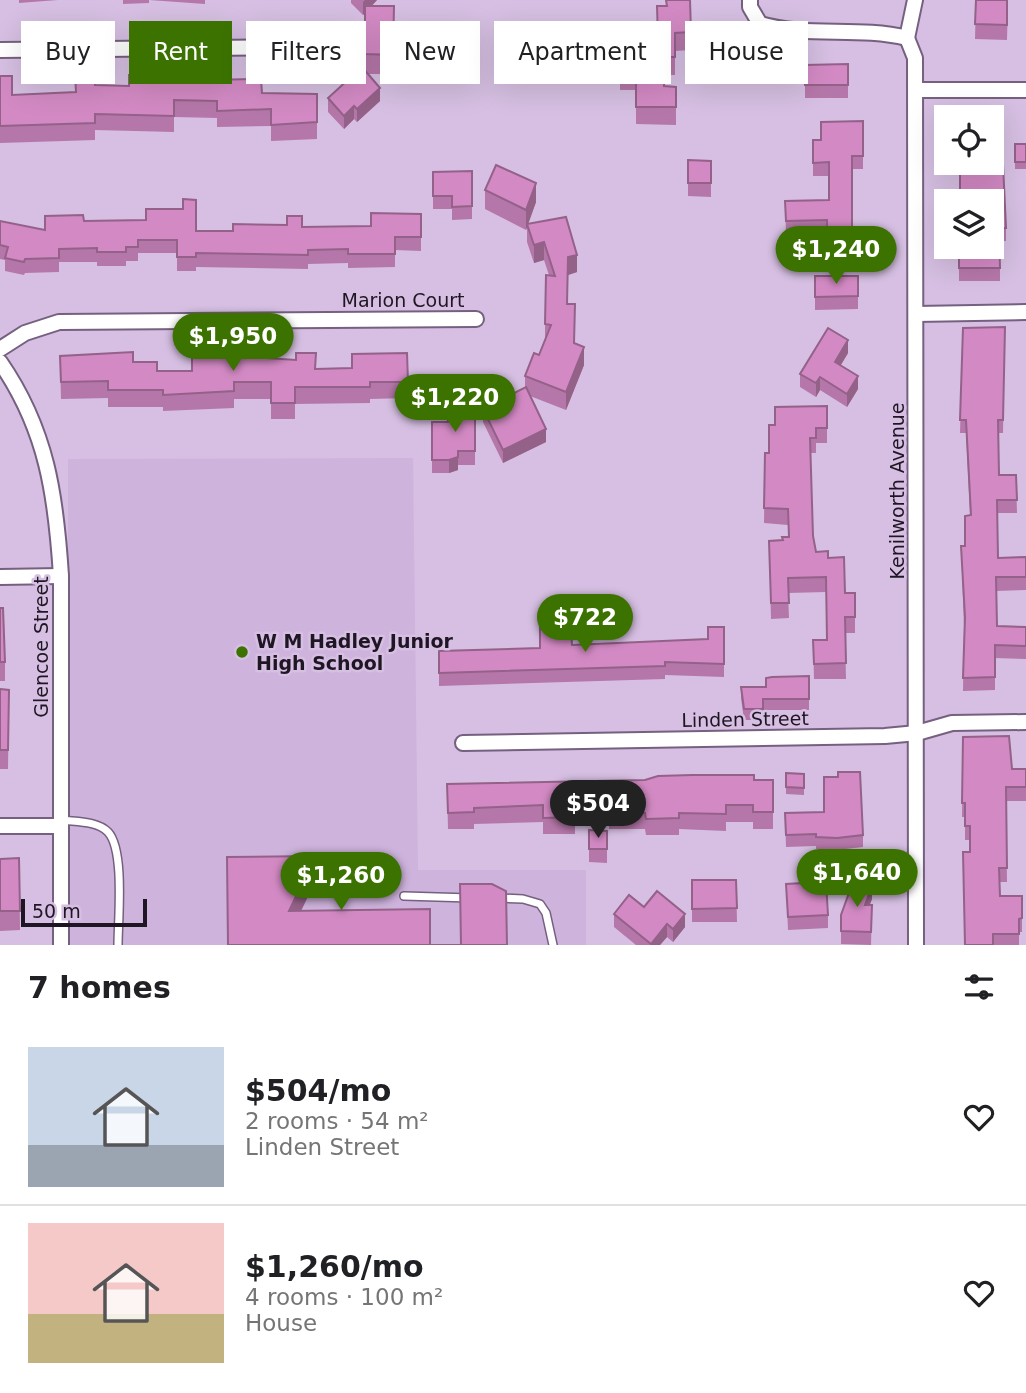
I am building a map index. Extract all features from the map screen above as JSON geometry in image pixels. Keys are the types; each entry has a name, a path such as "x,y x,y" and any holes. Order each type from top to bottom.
{"street":[{"path":"750,0 750,7 760,24 786,32 878,31 907,38 915,0"},
{"name":"Kenilworth Avenue","path":"907,38 915,58 916,90 916,945"},
{"path":"0,50 246,48"},
{"path":"916,90 1026,90"},
{"path":"916,314 1026,312"},
{"name":"Marion Court","path":"0,349 25,333 59,322 476,319"},
{"name":"Glencoe Street","path":"0,362 24,402 48,461 58,516 61,576 61,945"},
{"path":"0,576 61,576"},
{"name":"Linden Street","path":"463,743 917,733 952,723 1026,722"},
{"path":"0,826 61,823"}],"lane":[{"path":"61,823 95,824 109,833 116,848 118,868 118,945"},
{"path":"404,896 523,899 540,904 546,913 553,945"}],"shaded area":[{"name":"W M Hadley Junior High School","path":"413,458 418,870 586,870 586,945 68,945 68,459"}],"building":[{"path":"666,0 690,0 691,21 685,21 685,32 675,33 675,57 671,57 671,21 657,21 657,6 667,6"},
{"path":"976,0 1007,0 1007,25 975,24"},
{"path":"365,6 394,6 394,21 380,21 380,55 366,54"},
{"path":"848,64 848,85 805,85 808,84 808,65"},
{"path":"366,72 380,88 357,109 354,106 344,116 328,98 343,84 366,84"},
{"path":"0,76 12,76 12,95 76,92 76,84 232,84 232,80 246,79 246,84 261,84 262,93 317,94 317,122 271,125 271,109 217,111 217,101 174,100 174,116 95,114 95,123 0,126"},
{"path":"636,84 676,87 676,107 636,107"},
{"path":"863,121 863,156 852,156 852,249 837,248 837,239 827,239 827,220 786,221 785,201 829,200 829,162 813,163 813,140 821,140 821,122"},
{"path":"1015,144 1026,144 1026,162 1015,162"},
{"path":"688,160 711,161 711,183 688,183"},
{"path":"496,165 536,183 526,210 485,190"},
{"path":"472,171 472,206 452,207 452,196 433,196 433,172"},
{"path":"960,175 1004,175 1006,228 1004,189 960,189"},
{"path":"183,199 196,200 196,231 233,231 233,224 287,225 287,216 302,216 302,227 371,226 371,213 421,214 421,237 395,237 395,254 348,254 348,249 308,250 308,255 196,253 196,257 177,257 177,240 138,240 138,247 126,247 126,252 97,252 97,248 59,249 59,258 25,259 24,262 5,258 8,247 0,245 0,221 45,230 45,216 83,215 84,221 146,220 146,209 183,209"},
{"path":"566,217 577,255 568,257 567,304 575,304 574,343 584,347 566,392 525,376 534,353 539,355 551,325 545,324 546,275 555,276 544,242 534,245 527,224"},
{"path":"959,259 1000,259 1000,268 959,268"},
{"path":"815,276 858,276 858,296 815,297"},
{"path":"1005,327 1003,420 998,420 999,475 1016,475 1017,500 997,500 998,558 1026,557 1026,577 996,577 997,626 1026,627 1026,646 995,645 995,677 963,678 965,617 961,546 965,546 965,516 971,515 966,420 960,420 963,328"},
{"path":"828,328 848,340 835,362 858,376 847,394 820,377 816,383 800,374"},
{"path":"133,352 133,362 157,362 157,371 192,371 192,353 296,360 296,353 316,353 315,369 352,368 352,354 407,353 408,382 370,382 370,387 295,387 295,403 271,403 271,382 234,382 234,391 163,395 163,390 108,390 108,381 61,382 60,356"},
{"path":"526,387 546,429 503,450 483,409"},
{"path":"455,403 475,403 475,451 458,451 458,457 449,460 432,460 432,422 448,422 448,418 455,418"},
{"path":"827,406 827,428 816,428 816,438 810,438 813,536 816,552 828,551 828,558 844,557 845,593 855,593 855,617 845,617 846,663 814,664 813,640 827,640 826,577 788,578 789,603 771,603 769,541 789,537 788,509 764,508 765,453 769,453 769,425 775,425 775,407"},
{"path":"0,608 3,608 5,662 0,662"},
{"path":"540,626 571,626 572,645 708,639 708,627 724,627 724,664 665,662 665,666 439,673 439,651 540,648"},
{"path":"809,676 809,699 763,699 763,709 744,709 741,687 766,687 766,678 772,677"},
{"path":"0,689 9,690 8,750 0,750"},
{"path":"1009,736 1012,769 1026,769 1026,787 1006,787 1007,868 999,868 1000,896 1022,896 1019,934 993,934 993,945 965,945 963,852 970,852 970,826 965,826 965,803 962,803 963,737"},
{"path":"838,772 860,772 863,835 837,838 816,837 816,834 786,835 785,813 824,812 824,777 838,777"},
{"path":"786,773 804,774 804,788 786,787"},
{"path":"754,775 754,780 773,780 773,812 753,812 753,805 726,805 726,814 679,813 679,818 646,819 645,813 609,812 609,802 575,801 575,817 543,818 543,805 474,808 474,812 448,813 447,784 645,780 658,776"},
{"path":"589,830 607,831 607,849 589,849"},
{"path":"315,856 289,911 430,909 430,945 228,945 227,857"},
{"path":"19,858 20,911 0,911 0,859"},
{"path":"816,873 817,882 826,882 828,915 788,917 786,884 803,883 802,874"},
{"path":"854,879 872,886 865,905 872,905 871,932 841,931 841,915"},
{"path":"692,880 736,880 737,908 692,909"},
{"path":"460,884 492,884 506,891 507,945 461,945"},
{"path":"657,891 685,914 673,929 667,924 651,944 614,914 629,895 644,907"}],"place":[{"name":"W M Hadley Junior High School","path":"242,652"}]}
